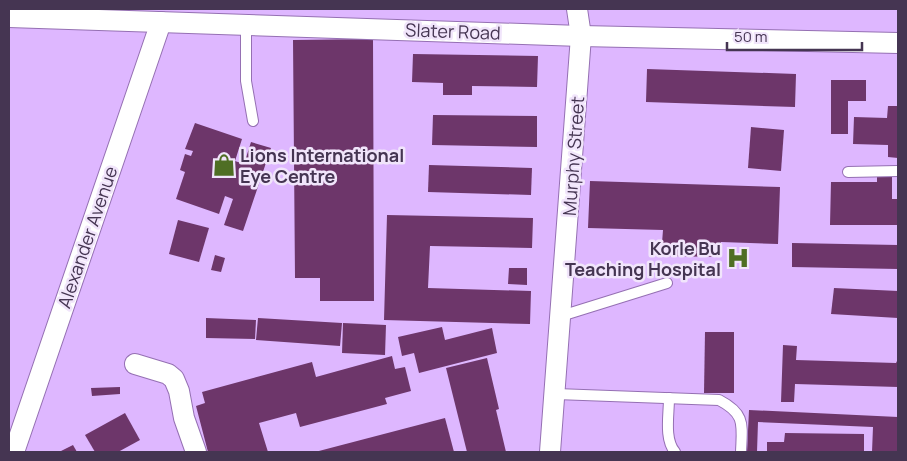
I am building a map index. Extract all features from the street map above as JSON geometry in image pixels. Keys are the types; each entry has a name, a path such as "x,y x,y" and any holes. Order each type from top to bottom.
{"street":[{"name":"Murphy Street","path":"550,452 556,394 581,36 577,9"},
{"name":"Slater Road","path":"9,16 169,17 246,23 581,36 898,42"},
{"name":"Alexander Avenue","path":"13,447 169,17"},
{"path":"136,364 168,374 174,379 179,391 184,418 196,452"}],"lane":[{"path":"246,23 246,81 253,121"},
{"path":"848,172 898,171"},
{"path":"561,316 667,284"},
{"path":"556,394 719,400 737,411 742,422 741,452"},
{"path":"670,398 670,447 675,452"}],"building":[{"path":"373,39 374,301 320,301 320,278 295,278 293,40"},
{"path":"413,54 538,56 537,87 472,86 472,95 443,95 443,83 412,82"},
{"path":"647,69 796,74 795,107 646,102"},
{"path":"831,80 866,80 866,101 848,101 848,134 831,134"},
{"path":"888,106 898,106 898,158 888,157 888,145 853,144 854,117 887,118"},
{"path":"433,115 537,116 537,147 432,145"},
{"path":"195,123 242,139 235,161 244,164 251,142 271,148 243,231 224,225 233,199 225,196 219,214 176,199 185,172 180,170 185,154 191,156 193,151 185,149"},
{"path":"751,127 784,130 781,171 748,168"},
{"path":"429,165 532,168 531,195 428,192"},
{"path":"877,171 892,171 892,199 898,199 898,225 830,225 831,182 877,182"},
{"path":"590,181 780,187 778,244 721,242 720,257 661,256 663,230 588,228"},
{"path":"387,215 533,218 532,248 430,246 428,288 531,291 530,324 384,320"},
{"path":"178,220 209,228 199,262 169,254"},
{"path":"792,243 898,245 898,269 792,267"},
{"path":"215,255 225,258 221,272 211,270"},
{"path":"509,268 527,268 527,285 508,284"},
{"path":"834,288 898,291 898,318 831,314"},
{"path":"206,318 256,320 255,339 206,338"},
{"path":"258,318 342,323 340,346 256,340"},
{"path":"343,323 386,325 385,355 342,353"},
{"path":"442,327 445,340 492,328 497,353 419,373 414,353 402,356 398,337"},
{"path":"705,332 734,332 734,393 704,393"},
{"path":"783,345 797,346 796,360 896,363 898,359 898,387 795,384 794,402 781,402"},
{"path":"392,356 395,369 405,367 411,391 385,398 387,404 300,427 296,413 259,423 268,452 208,452 196,406 205,403 202,392 312,362 316,377"},
{"path":"487,358 499,409 496,410 506,452 467,452 446,368"},
{"path":"120,387 120,394 92,396 91,388"},
{"path":"749,410 898,417 898,452 872,452 873,427 758,422 757,452 747,452"},
{"path":"125,413 140,440 118,452 95,452 85,435"},
{"path":"445,418 454,452 315,452"},
{"path":"785,433 864,434 864,452 767,452 767,442 784,442"},
{"path":"73,445 77,452 61,451"}],"place":[{"name":"Lions International Eye Centre","path":"224,165"},
{"name":"Korle Bu Teaching Hospital","path":"738,258"}]}
